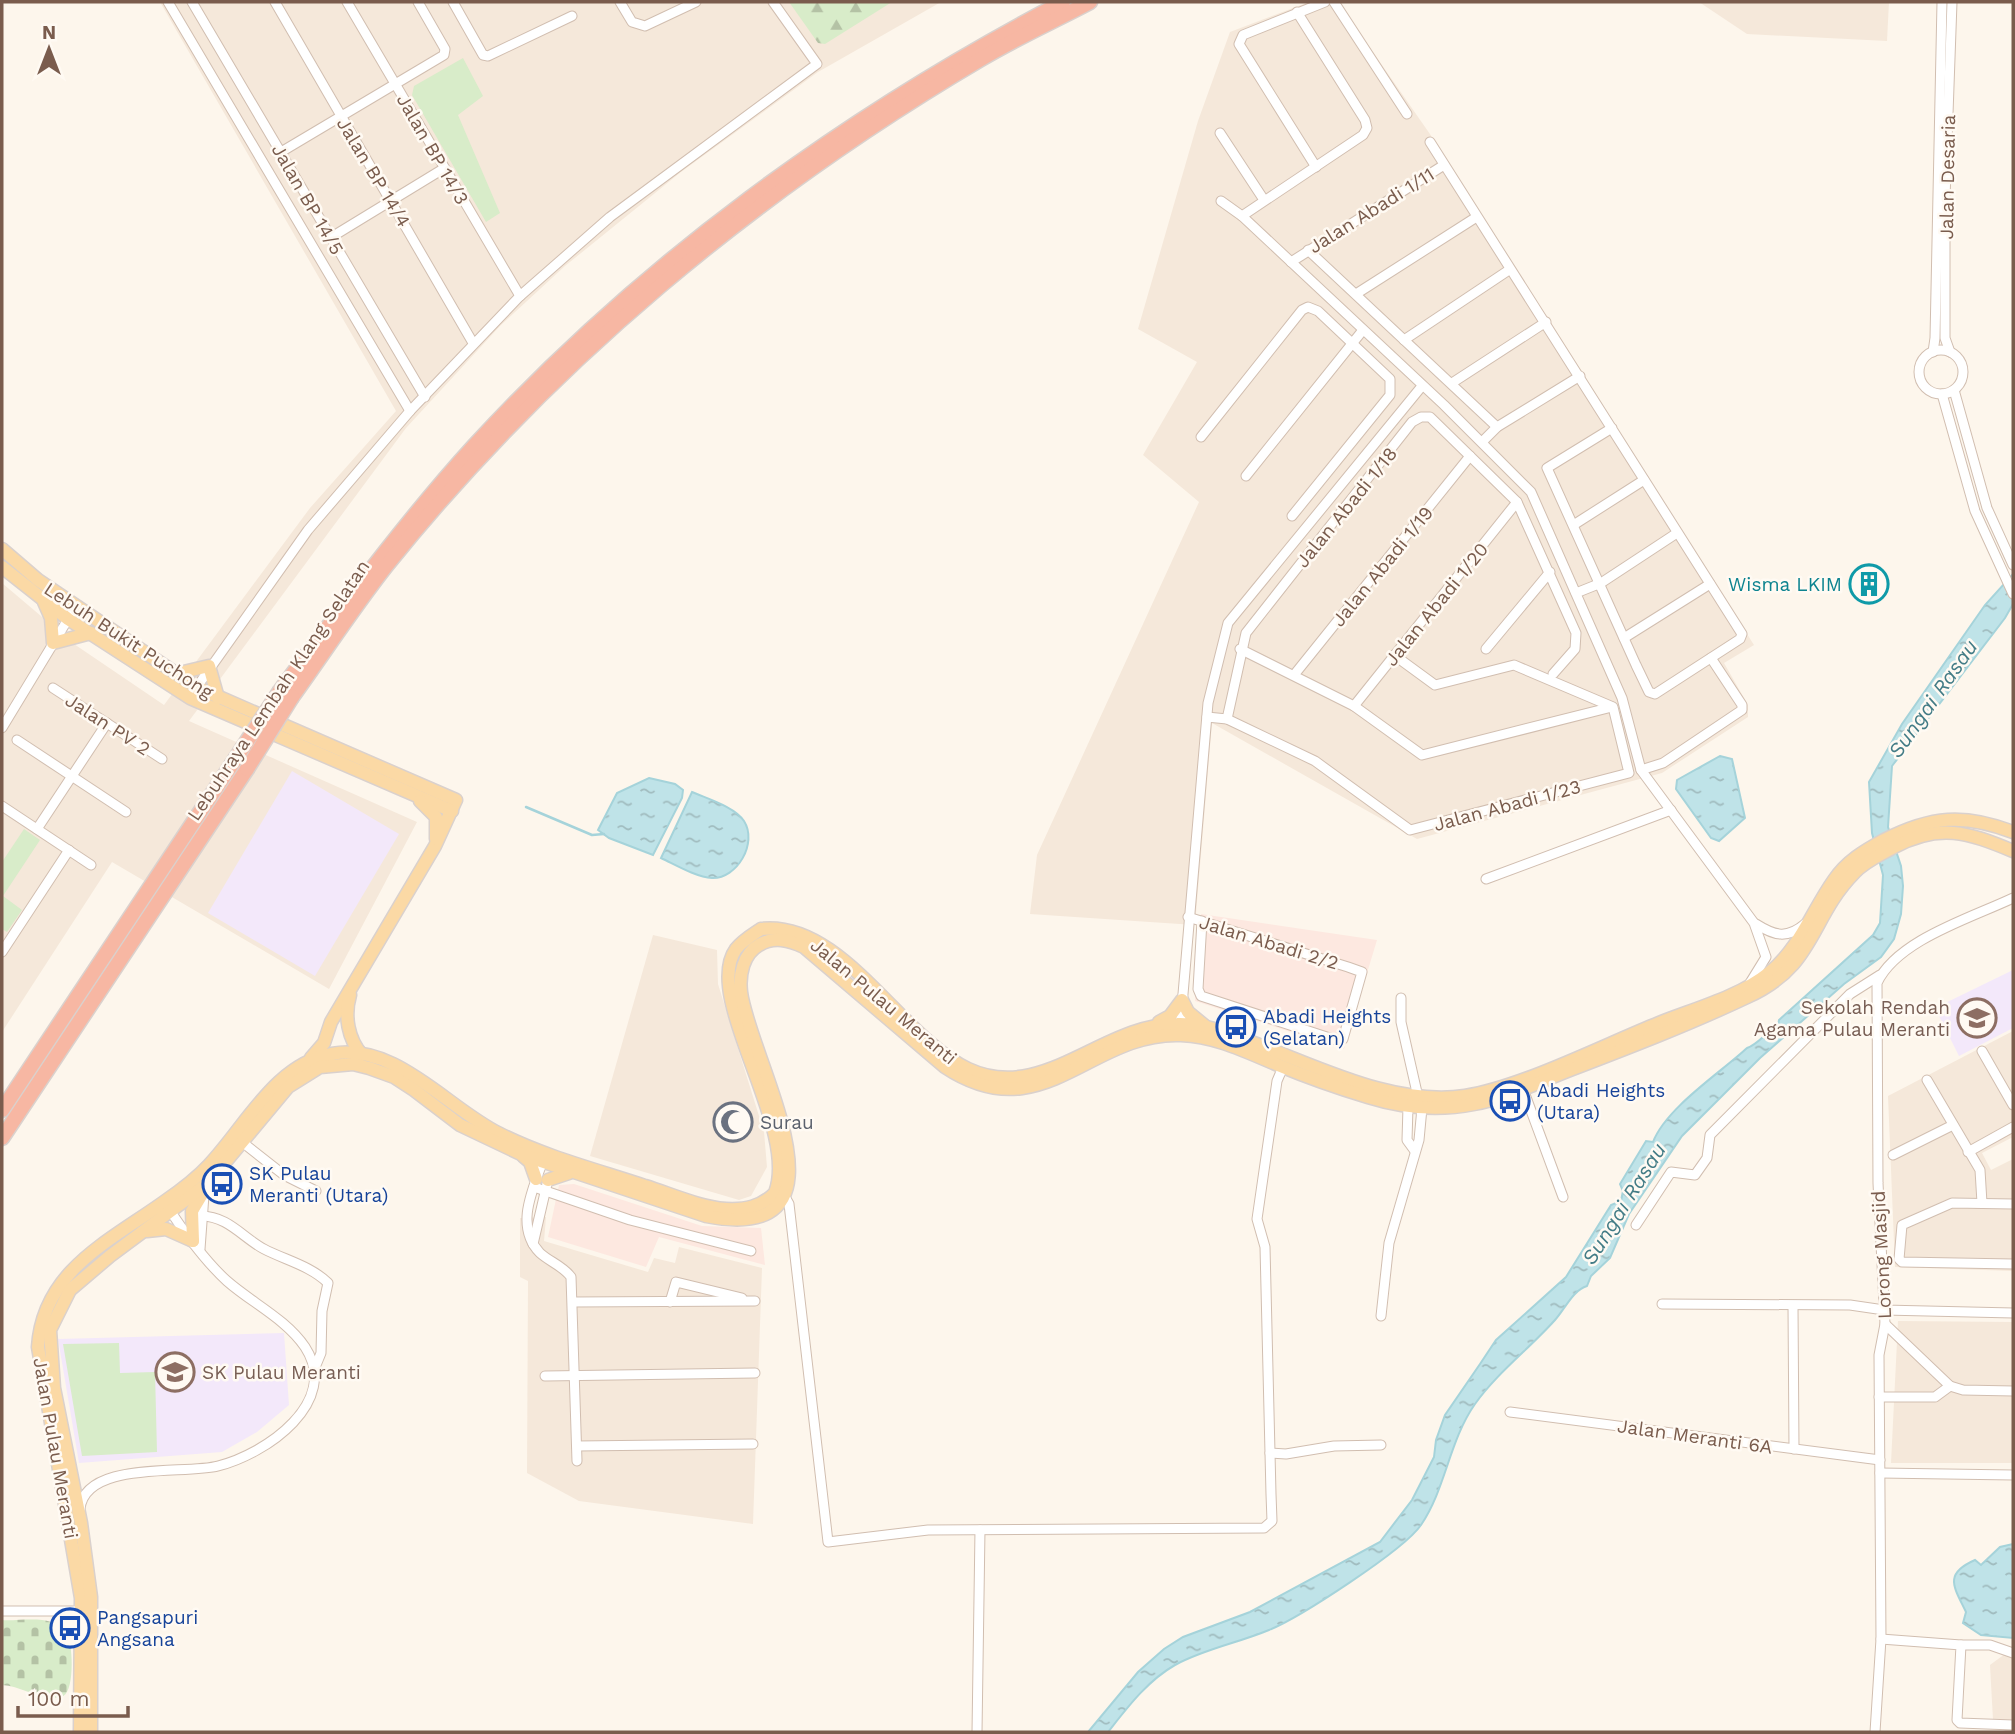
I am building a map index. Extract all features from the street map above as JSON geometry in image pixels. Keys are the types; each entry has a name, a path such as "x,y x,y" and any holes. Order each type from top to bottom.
{"highway":[{"name":"Lebuhraya Lembah Klang Selatan","path":"2,1138 247,769 286,694 376,562 474,447 551,368 646,281 777,176 973,49 1063,2"},
{"name":"Lebuhraya Lembah Klang Selatan","path":"2,1110 233,761 385,567 483,455 561,373 642,301 785,186 981,59 1090,2"}],"main road":[{"name":"Lebuh Bukit Puchong","path":"2,549 38,580 175,674 193,693 218,698 454,805"},
{"name":"Lebuh Bukit Puchong","path":"2,567 68,619 193,693 410,793 454,805"},
{"path":"43,600 51,618 52,643 91,633"},
{"path":"175,674 209,666 218,698"},
{"path":"410,793 430,808 436,817 435,846"},
{"path":"308,1061 324,1043 331,1022 350,994 435,846 454,805"},
{"name":"Jalan Pulau Meranti","path":"91,1732 91,1597 54,1388 50,1330 70,1290 141,1233 208,1167 267,1095 308,1061 334,1053 362,1055 398,1068 465,1115 572,1172 728,1220 759,1217 769,1212 784,1195 790,1171 788,1150 741,995 743,967 747,956 767,941 781,939 804,947 945,1067 963,1079 987,1088 1011,1090 1035,1086 1138,1042 1180,1029 1236,1047 1367,1097 1408,1107 1469,1095 1522,1078 1749,985 1768,974 1792,950 1839,872 1909,833 1923,822 1948,819 1986,821 2013,832"},
{"path":"1986,821 2013,821"},
{"name":"Jalan Pulau Meranti","path":"1909,833 1948,831 1978,836 2013,851"},
{"name":"Jalan Pulau Meranti","path":"80,1732 81,1611 78,1574 44,1390 38,1347 40,1329 52,1294 77,1265 168,1207 206,1187 288,1087 303,1075 320,1067 353,1064 394,1077 460,1125 523,1155 549,1160 709,1207 750,1208 775,1193 778,1170 772,1127 732,1004 728,982 735,950 761,929 793,930 815,941 851,969 949,1058 990,1077 1031,1076 1055,1068 1117,1036 1150,1025 1212,1029 1420,1103 1473,1104 1523,1089 1652,1038 1774,984 1800,959 1862,858"},
{"path":"350,994 347,1008 349,1029 354,1046 362,1055"},
{"path":"1150,1025 1170,1016 1182,1000 1196,1021 1212,1029"},
{"path":"523,1155 530,1162 541,1184 572,1172"},
{"path":"196,1245 191,1211 206,1187"},
{"path":"141,1233 166,1229 196,1245"}],"street":[{"path":"168,2 410,411"},
{"name":"Jalan BP 14/5","path":"192,2 425,397"},
{"name":"Jalan BP 14/4","path":"275,2 473,343"},
{"name":"Jalan BP 14/3","path":"346,2 520,296"},
{"path":"281,152 342,118 446,52 418,2"},
{"path":"453,2 483,55 488,56 572,16"},
{"path":"620,2 632,22 645,26 696,2"},
{"path":"193,693 209,666 308,530 410,411 473,343 520,296 610,217 817,64 773,2"},
{"path":"1316,167 1238,44 1242,35 1325,2"},
{"path":"1335,2 1407,114"},
{"name":"Jalan Desaria","path":"1942,2 1936,338 1933,352 1920,366 1920,378 1931,391 1942,394 1975,511 2013,594"},
{"name":"Jalan Desaria","path":"1952,2 1945,198 1945,338 1950,352 1959,359 1963,372 1954,390 1987,509 2013,565"},
{"path":"1242,216 1363,135 1366,124 1297,12"},
{"path":"200,54 217,45"},
{"path":"1220,133 1264,200"},
{"path":"1430,142 1475,218 1546,322 1742,634 1741,639 1655,694 1649,692 1575,524 1547,468 1612,428"},
{"name":"Jalan Abadi 1/11","path":"1295,259 1444,165"},
{"path":"330,238 393,202 443,169"},
{"path":"1221,201 1295,259 1363,330 1483,441 1531,492 1622,698 1641,770 1755,923 1766,957 1749,985"},
{"path":"1356,294 1475,218"},
{"path":"1308,250 1497,427"},
{"path":"1404,340 1509,270"},
{"path":"1201,437 1302,310 1308,307 1318,311 1390,379 1390,395 1292,516"},
{"path":"1452,383 1546,322"},
{"path":"1246,476 1363,330"},
{"path":"1933,352 1950,352"},
{"path":"1483,441 1497,427 1580,376"},
{"path":"1180,1029 1207,717 1223,636 1234,613 1422,386"},
{"path":"1942,394 1954,390"},
{"name":"Jalan Abadi 1/18","path":"1227,719 1240,649 1246,633 1416,419 1430,418 1517,502 1578,641 1575,649 1553,674"},
{"name":"Jalan Abadi 1/19","path":"1294,675 1471,456"},
{"path":"1575,524 1644,480"},
{"name":"Jalan Abadi 1/20","path":"1354,706 1517,502"},
{"path":"1576,593 1601,583 1677,533"},
{"path":"1486,649 1550,572"},
{"path":"1624,638 1710,584"},
{"path":"2,728 76,606"},
{"path":"1240,649 1354,706 1422,755 1613,707"},
{"path":"1394,655 1435,685 1514,665 1613,707"},
{"path":"1641,770 1656,766 1739,713 1742,705 1711,658"},
{"name":"Jalan PV 2","path":"53,688 162,759"},
{"name":"Jalan Abadi 1/23","path":"1207,717 1227,719 1315,761 1410,830 1629,773 1613,707"},
{"path":"37,829 107,723"},
{"path":"17,740 126,812"},
{"path":"3,809 91,865"},
{"path":"1486,879 1671,810"},
{"path":"2,952 69,850"},
{"path":"1636,1225 1671,1172 1695,1175 1707,1158 1710,1135 1850,994 1881,975 1907,948 2013,898"},
{"name":"Jalan Abadi 2/2","path":"1188,917 1202,921 1362,972 1341,1041 1201,996 1198,989 1202,921"},
{"path":"1755,923 1770,933 1783,936 1794,933 1811,918"},
{"name":"Lorong Masjid","path":"1875,1732 1881,1639 1879,1355 1885,1324 1876,1034 1876,992 1881,975"},
{"path":"1381,1317 1389,1243 1419,1140 1420,1103 1401,1022 1401,998"},
{"path":"1982,1051 2013,1105"},
{"path":"784,1195 789,1204 828,1542 906,1532 1264,1528 1272,1521 1265,1247 1257,1219 1277,1081 1283,1067"},
{"path":"1927,1080 1980,1170 1982,1203"},
{"path":"1523,1089 1563,1197"},
{"path":"1408,1107 1407,1140 1415,1151"},
{"path":"1893,1155 1953,1125"},
{"path":"1968,1152 2013,1127"},
{"path":"242,1142 284,1175 316,1191"},
{"path":"549,1160 541,1184 533,1244 571,1277 577,1461"},
{"path":"541,1184 630,1220 751,1251"},
{"path":"196,1245 206,1187"},
{"path":"2013,1204 1952,1203 1902,1225 1899,1234 1899,1259 1902,1262 2013,1264"},
{"path":"168,1207 226,1280 293,1334 304,1347 314,1370"},
{"path":"80,1523 82,1496 97,1485 127,1474 222,1466 269,1442 299,1418 308,1405 313,1391 314,1370 321,1353 322,1311 328,1283 313,1272 261,1247 249,1236 222,1221 201,1216"},
{"path":"573,1303 730,1302 754,1301 676,1282 670,1302"},
{"path":"1662,1304 1850,1305 1884,1310 2013,1312"},
{"path":"1793,1306 1794,1450"},
{"path":"1885,1324 1947,1390"},
{"path":"545,1376 755,1373"},
{"path":"1879,1397 1935,1397 1947,1390 2013,1391"},
{"name":"Jalan Meranti 6A","path":"1510,1412 1880,1460"},
{"path":"577,1446 753,1444"},
{"path":"1270,1453 1286,1454 1334,1446 1381,1445"},
{"path":"1880,1473 2013,1475"},
{"path":"977,1732 980,1530"},
{"path":"2,1611 81,1611"},
{"path":"1881,1639 1990,1645 2013,1653"},
{"path":"1961,1645 1957,1720 1960,1723 2013,1725"}],"shaded area":[{"path":"160,2 941,2 818,72 681,172 565,266 501,325 406,428 189,721 417,822 329,989 112,862 2,1032 2,583 74,644 164,705 310,508 396,411"},
{"path":"1309,2 1338,2 1432,137 1482,224 1548,318 1754,645 1724,663 1748,705 1748,717 1662,773 1417,839 1212,723 1195,925 1030,914 1037,855 1199,502 1143,455 1197,362 1138,329 1198,121 1230,32"},
{"path":"1699,2 1889,2 1887,41 1747,34"},
{"path":"292,771 399,834 315,976 208,913"},
{"path":"1201,914 1377,940 1344,1049 1195,1001"},
{"path":"653,935 717,950 718,984 764,1132 767,1167 751,1196 739,1200 590,1156"},
{"name":"Sekolah Rendah Agama Pulau Meranti","path":"2013,970 2013,1028 1959,1056 1935,1008"},
{"path":"2013,1031 2013,1137 1982,1153 1991,1170 2013,1159 2013,1271 1895,1267 1888,1096"},
{"path":"574,1184 702,1226 761,1228 765,1265 659,1237 646,1267 548,1237 559,1185"},
{"path":"546,1217 544,1241 648,1272 654,1258 675,1263 679,1247 762,1268 753,1524 579,1501 527,1473 528,1281 520,1277 520,1218"},
{"path":"1898,1321 2013,1322 2013,1463 1891,1463"},
{"name":"SK Pulau Meranti","path":"284,1333 289,1405 257,1432 222,1452 79,1463 58,1339"},
{"path":"2013,1648 2013,1732 2006,1732 1993,1720 1990,1665"}],"green space":[{"path":"789,2 892,2 825,44 818,43"},
{"path":"463,58 483,96 458,115 500,213 486,222 412,95 414,86"},
{"path":"24,829 40,840 3,896 22,910 7,932 2,929 2,862"},
{"path":"119,1343 120,1373 155,1372 157,1452 82,1456 63,1344"},
{"path":"33,1619 51,1622 65,1633 70,1642 72,1660 71,1680 66,1694 61,1697 46,1697 2,1685 2,1620"}],"water":[{"name":"Sungai Rasau","path":"2013,574 2013,604 2005,618 1892,766 1888,827 1901,866 1903,886 1901,914 1894,939 1881,957 1844,984 1760,1058 1682,1136 1629,1214 1610,1258 1591,1276 1587,1286 1573,1296 1555,1320 1493,1382 1475,1404 1459,1433 1429,1511 1411,1536 1350,1582 1283,1623 1198,1655 1165,1671 1130,1704 1108,1732 1088,1732 1138,1672 1164,1649 1183,1637 1250,1612 1380,1542 1412,1500 1434,1457 1436,1440 1445,1415 1496,1340 1566,1277 1611,1205 1621,1201 1623,1191 1620,1184 1646,1141 1653,1142 1669,1116 1681,1104 1747,1048 1778,1026 1779,1020 1873,935 1880,923 1883,875 1872,833 1869,782 1902,724 1985,605"},
{"path":"1720,756 1732,759 1745,818 1719,841 1711,838 1676,789 1677,780"},
{"path":"649,778 675,784 683,790 682,798 653,855 609,838 598,830 617,793"},
{"path":"692,792 721,804 740,816 748,830 747,849 743,858 730,873 721,877 699,875 661,858"},
{"path":"2013,1544 2013,1638 1981,1635 1963,1623 1966,1612 1955,1588 1955,1576 1965,1565 1975,1560 1981,1565 2000,1547"}],"waterway":[{"path":"526,807 592,835 604,834"}],"place":[{"name":"Wisma LKIM","path":"1869,584"},
{"name":"Sekolah Rendah Agama Pulau Meranti","path":"1977,1018"},
{"name":"Abadi Heights (Selatan)","path":"1236,1027"},
{"name":"Abadi Heights (Utara)","path":"1510,1101"},
{"name":"Surau","path":"733,1122"},
{"name":"SK Pulau Meranti (Utara)","path":"222,1184"},
{"name":"SK Pulau Meranti","path":"175,1372"},
{"name":"Pangsapuri Angsana","path":"70,1628"}]}
